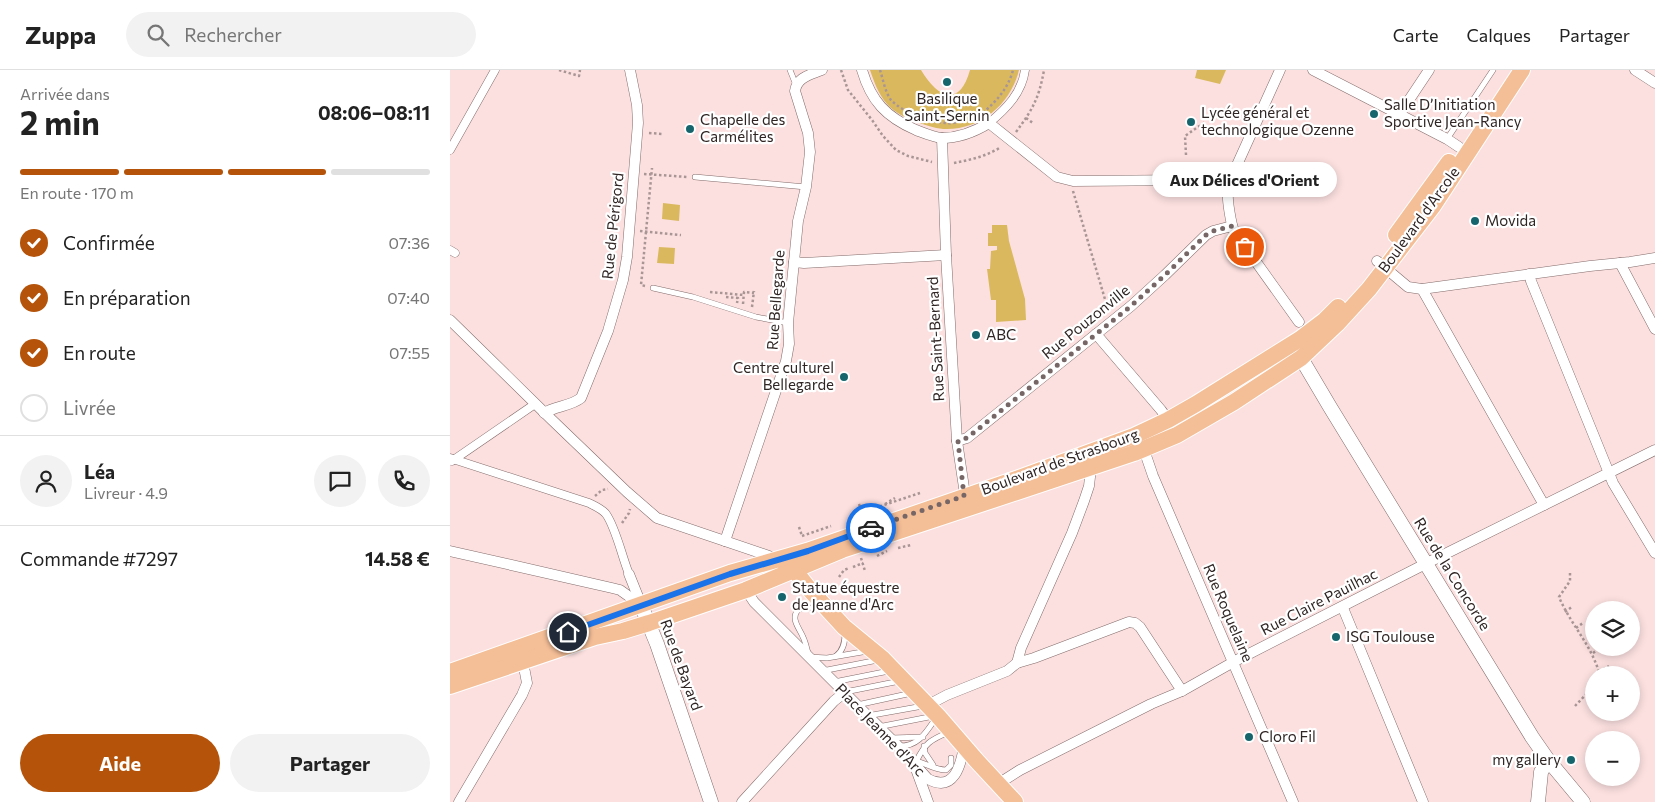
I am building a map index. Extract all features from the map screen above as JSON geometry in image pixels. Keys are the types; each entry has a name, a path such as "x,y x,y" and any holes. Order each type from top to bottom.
{"main road":[{"name":"Boulevard d'Arcole","path":"1301,358 1337,324 1369,289 1381,265 1421,202 1453,143 1509,70"},
{"name":"Boulevard d'Arcole","path":"1306,330 1325,320 1381,265 1433,206 1522,70"},
{"name":"Boulevard de Strasbourg","path":"1141,442 1165,415 1306,330"},
{"name":"Boulevard de Strasbourg","path":"450,672 776,560 966,502 1141,442 1177,435 1221,410 1301,358"},
{"name":"Boulevard de Strasbourg","path":"450,686 524,669 595,637 623,632 795,571 842,550 966,502"},
{"path":"776,560 795,571 844,626 888,665 933,710 1015,802"}],"street":[{"path":"450,150 495,70"},
{"name":"Rue de Périgord","path":"544,413 552,408 576,402 581,398 608,331 623,280 627,257 638,123 637,105 630,70"},
{"path":"796,85 801,79 822,70"},
{"path":"862,70 868,89 888,114 910,128 924,134 942,138 963,135 989,123 1009,105 1018,92 1025,70"},
{"path":"1280,70 1232,176 1228,191 1232,226 1306,330 1301,358"},
{"path":"1313,70 1453,143"},
{"path":"1399,115 1429,70"},
{"path":"1635,70 1655,83"},
{"name":"Rue Bellegarde","path":"725,540 786,361 789,344 788,323 798,215 806,187 810,145 808,132 795,92 796,85"},
{"path":"989,123 1057,177 1073,181 1194,180 1207,182 1228,191"},
{"name":"Rue Saint-Bernard","path":"942,138 946,255 958,441 966,502"},
{"name":"Rue Pouzonville","path":"958,441 967,438 1096,334 1158,281 1206,235 1232,226"},
{"path":"794,262 946,255"},
{"path":"1381,265 1408,287 1422,289 1655,258"},
{"path":"1620,263 1655,329"},
{"path":"1529,274 1609,473 1655,553"},
{"path":"1422,289 1544,505"},
{"path":"450,320 544,413 657,518 725,540 776,560"},
{"path":"1096,334 1165,415"},
{"name":"Rue de la Concorde","path":"1301,358 1548,760 1583,802"},
{"path":"451,460 535,404"},
{"name":"Rue Roquelaine","path":"1141,442 1153,476 1293,802"},
{"name":"Rue Claire Pauilhac","path":"998,784 1020,770 1151,704 1182,691 1232,663 1655,450"},
{"path":"451,460 589,503"},
{"path":"1017,663 1021,648 1072,533 1089,486 1089,461"},
{"name":"Rue de Bayard","path":"589,503 605,513 612,527 649,623 711,802"},
{"path":"450,551 620,590 641,605"},
{"name":"Place Jeanne d'Arc","path":"746,587 754,602 898,746 928,779 940,783 954,776 961,765 964,746"},
{"path":"1342,608 1422,802"},
{"path":"933,710 947,695 1007,672 1017,663 1129,622 1135,623 1140,627 1182,691"},
{"path":"459,802 522,695 527,683 524,669"},
{"path":"742,802 834,701 844,693"},
{"path":"1538,802 1541,772 1548,760"},
{"path":"913,762 928,802"}],"lane":[{"path":"790,70 796,85"},
{"path":"1453,143 1493,70"},
{"path":"695,177 806,187"},
{"path":"653,288 693,297 756,317 788,323"},
{"path":"809,608 799,609 796,612 795,618 809,657 834,657 888,665"},
{"path":"834,657 840,653 843,647 844,626"},
{"path":"822,671 888,665"},
{"path":"834,682 888,665"},
{"path":"844,693 888,665"},
{"path":"856,705 916,693"},
{"path":"867,716 933,710"},
{"path":"878,727 933,710"},
{"path":"898,746 912,745 923,737 933,710"},
{"path":"951,731 928,741 913,762 946,770 951,765 951,758"},
{"path":"889,738 923,737"},
{"path":"924,746 925,753 933,766"}],"path":[{"path":"558,70 580,76 580,70"},
{"path":"841,70 848,90 896,150 918,160 943,165 967,161 984,155 1009,140 1026,118 1040,92 1044,70"},
{"path":"880,70 884,85 892,100 904,109 928,120 948,124 972,119"},
{"path":"978,116 1000,96 1007,86 1013,70"},
{"path":"1026,118 1033,123"},
{"path":"1186,156 1185,136 1205,122"},
{"path":"655,133 663,134"},
{"path":"652,168 642,284 653,288"},
{"path":"634,174 695,177"},
{"path":"1072,188 1106,306"},
{"path":"635,231 681,235"},
{"path":"704,292 744,295 744,292 754,294"},
{"path":"742,313 744,295"},
{"path":"724,297 738,298 737,304"},
{"path":"589,503 602,490 615,490"},
{"path":"860,510 878,507 920,494"},
{"path":"878,507 895,498"},
{"path":"612,527 622,523 626,518 629,513 630,504"},
{"path":"859,504 863,515"},
{"path":"799,527 804,544"},
{"path":"802,536 822,529"},
{"path":"877,556 892,549 911,545"},
{"path":"861,555 865,571"},
{"path":"853,567 863,563"},
{"path":"839,577 844,570 849,568"},
{"path":"1570,573 1568,585 1559,597 1565,612 1585,641"},
{"path":"1565,612 1573,606"},
{"path":"1576,628 1583,623"},
{"path":"1575,706 1585,695"}],"shaded area":[{"path":"870,70 921,70 934,87 947,95 954,94 960,90 970,70 1019,70 1009,94 992,113 969,125 943,129 913,120 894,110 882,97"},
{"path":"1197,70 1226,70 1220,84 1195,78"},
{"path":"663,203 680,205 679,221 662,219"},
{"path":"992,225 1007,225 1009,241 1025,299 1026,320 996,322 996,300 991,300 987,269 990,269 991,251 997,250 997,246 988,246 988,233 992,233"},
{"path":"659,247 675,248 674,264 657,263"}],"way so far":[{"path":"871,528 964,496 958,441 967,438 1131,306 1206,235 1232,226 1245,247"}],"place":[{"name":"Basilique Saint-Sernin","path":"947,82"},
{"name":"Salle D’Initiation Sportive Jean-Rancy","path":"1374,114"},
{"name":"Lycée général et technologique Ozenne","path":"1191,122"},
{"name":"Chapelle des Carmélites","path":"690,129"},
{"name":"Movida","path":"1475,221"},
{"name":"Aux Délices d'Orient","path":"1245,247"},
{"name":"ABC","path":"976,335"},
{"name":"Centre culturel Bellegarde","path":"844,377"},
{"name":"Statue équestre de Jeanne d'Arc","path":"782,597"},
{"name":"ISG Toulouse","path":"1336,637"},
{"name":"Cloro Fil","path":"1249,737"},
{"name":"my gallery","path":"1571,760"}],"route":[{"path":"568,632 730,574 808,551 871,528"}]}
